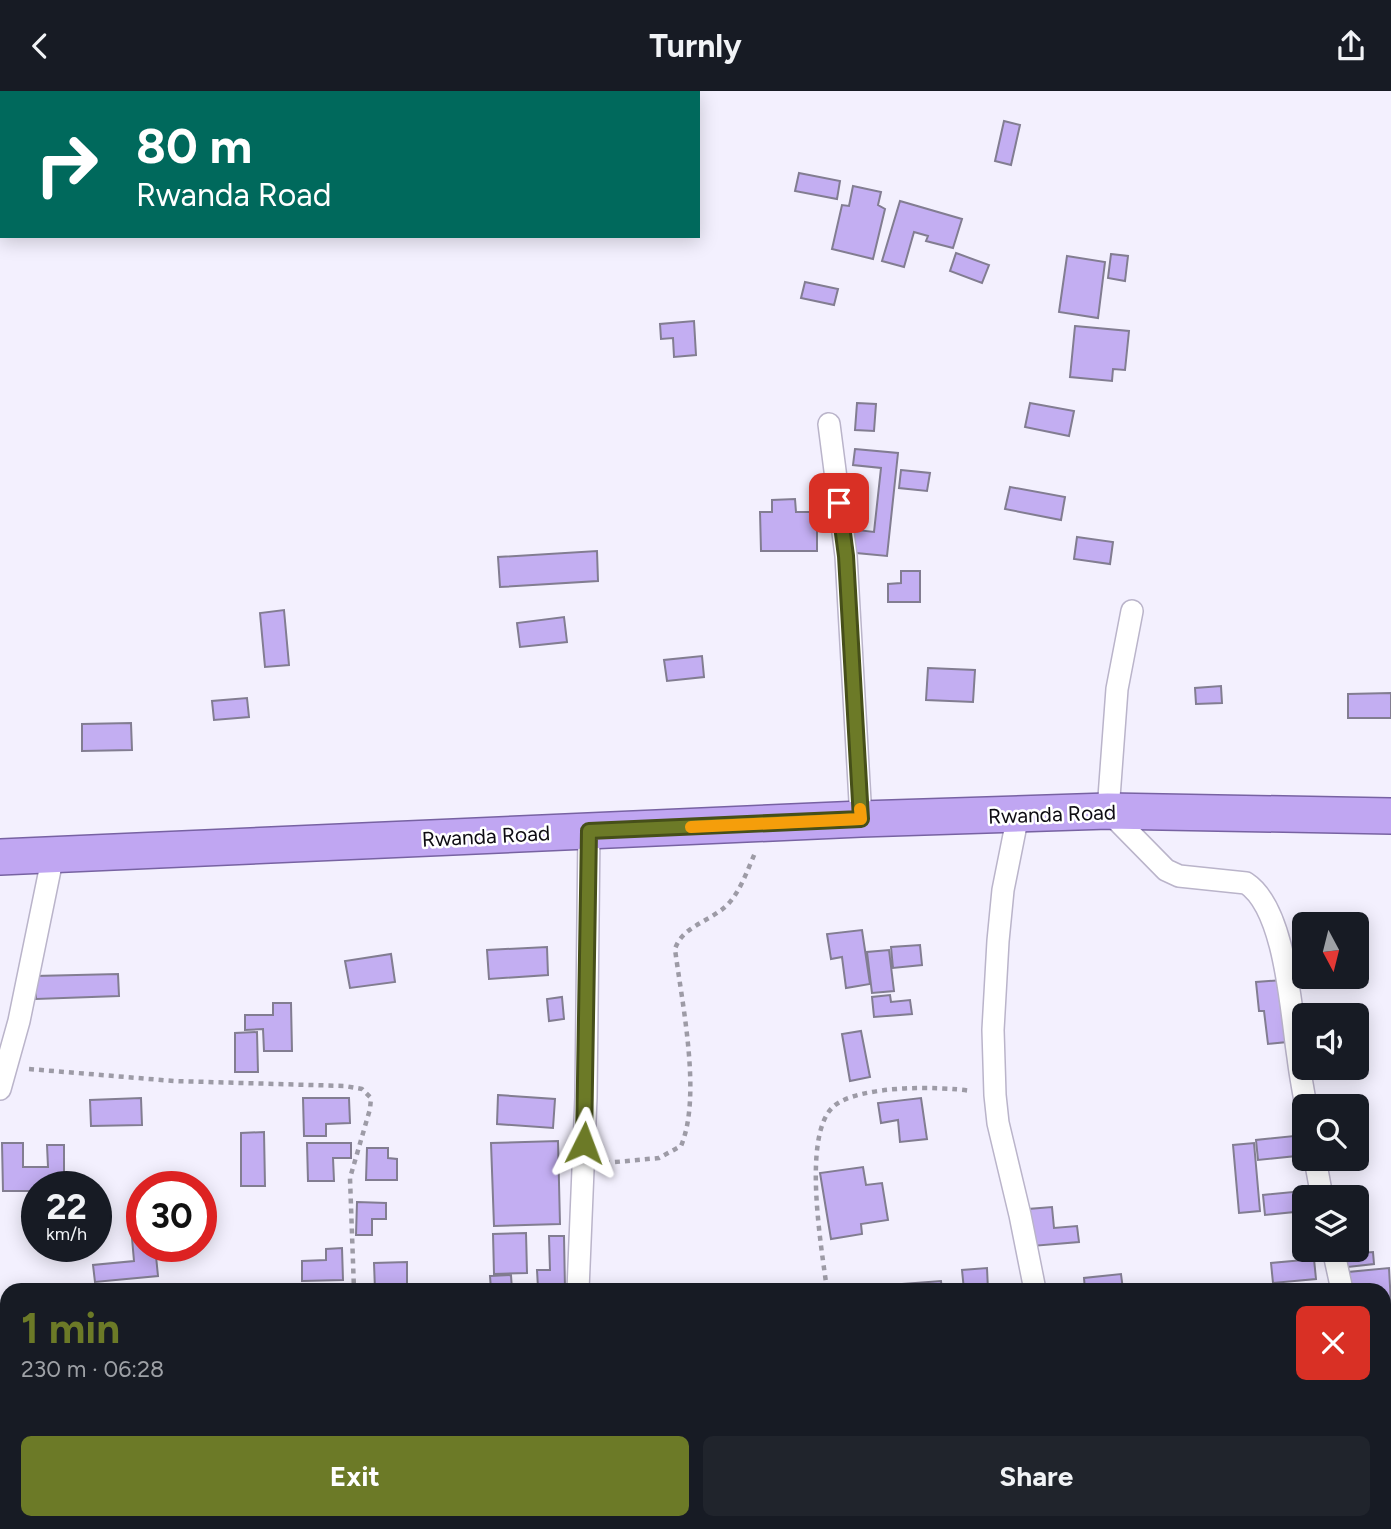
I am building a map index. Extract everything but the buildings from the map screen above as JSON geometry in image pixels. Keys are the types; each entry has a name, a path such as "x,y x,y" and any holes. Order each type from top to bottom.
{"highway":[{"name":"Rwanda Road","path":"0,857 861,819 1108,811 1391,816"}],"street":[{"path":"829,424 846,556 861,819"},
{"path":"1132,611 1118,689 1108,811 1166,870 1179,876 1246,884 1254,888 1272,920 1285,962 1304,1094"},
{"path":"1018,815 1003,890 998,941 993,1030 995,1095 998,1123 1034,1283"},
{"path":"578,1283 586,1097 589,831"},
{"path":"0,1089 19,1021 53,855"},
{"path":"1336,1262 1340,1283"}],"path":[{"path":"583,1166 659,1157 681,1146 691,1111 691,1079 675,950 679,938 727,906 741,883 768,824"},
{"path":"7,1068 174,1081 345,1086 362,1089 371,1098 350,1178 354,1283"},
{"path":"826,1283 814,1175 821,1134 833,1107 848,1098 919,1087 951,1088 995,1095"}],"slow traffic":[{"path":"691,827 861,819 860,809"}],"route":[{"path":"584,1143 589,831 861,819 846,556 839,503"}]}
